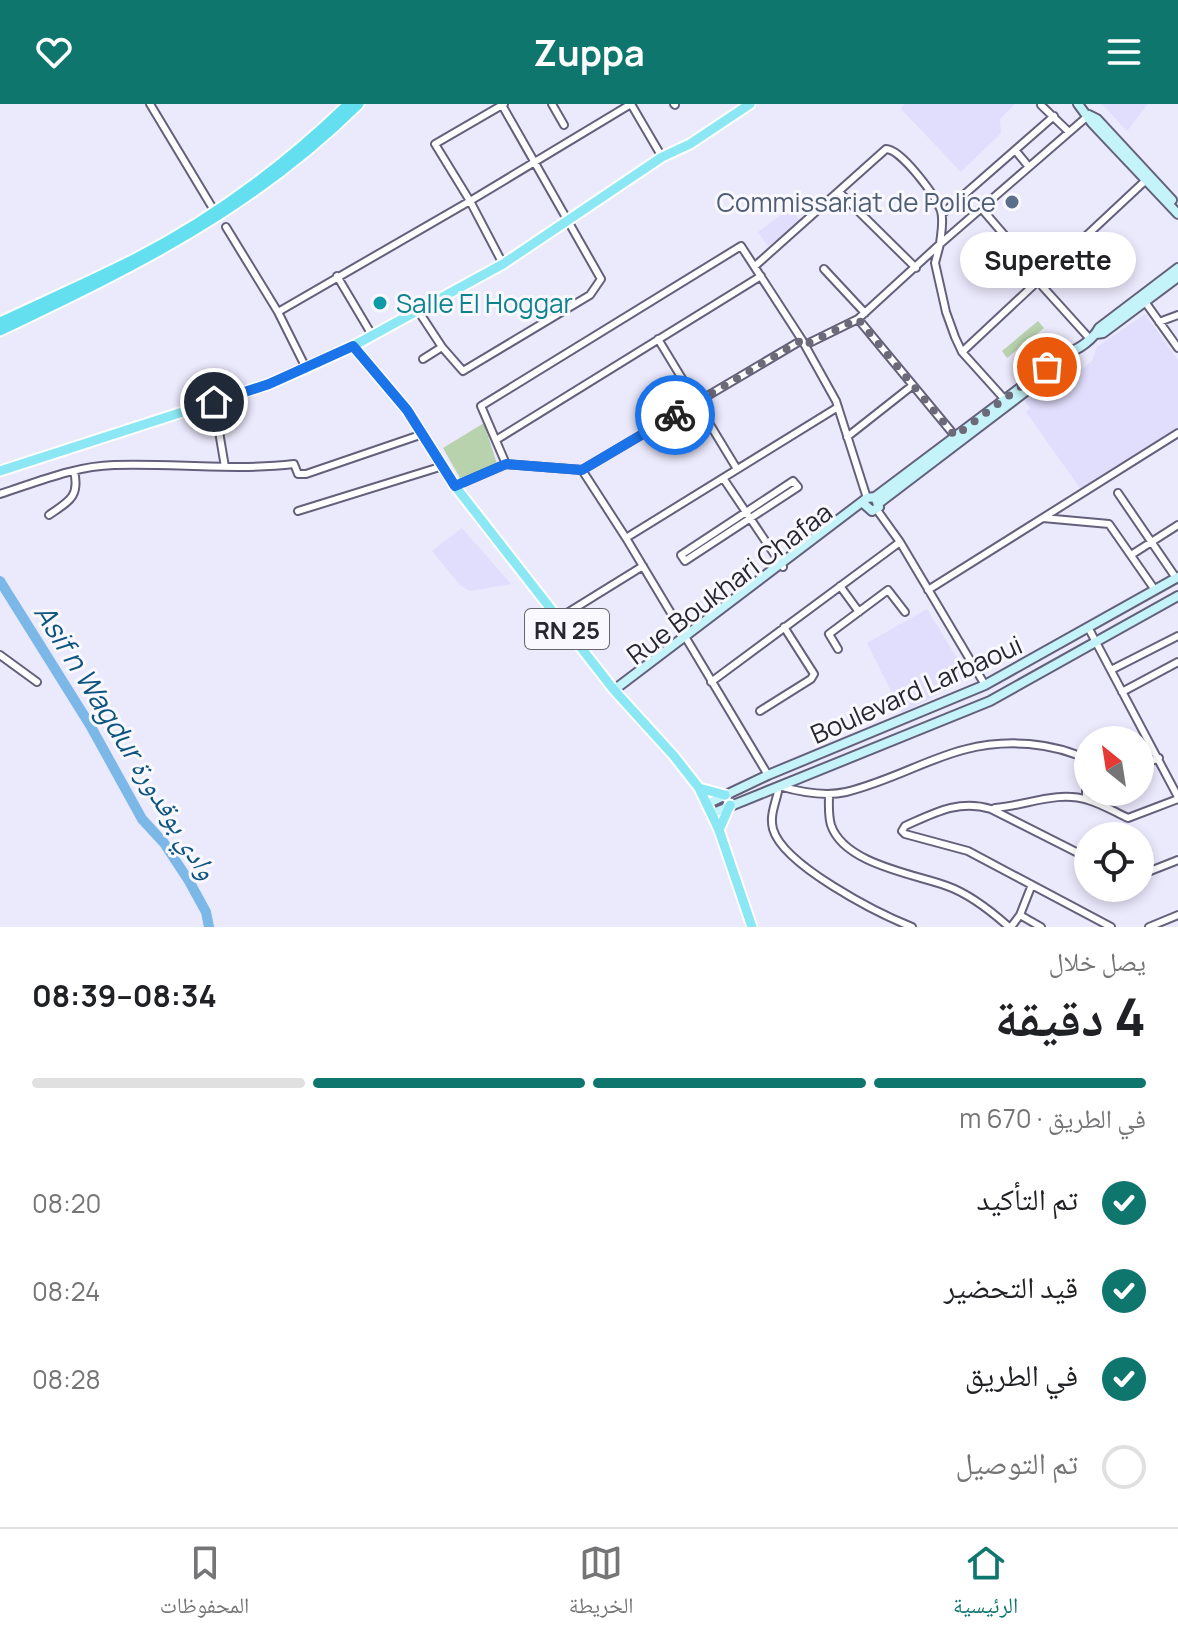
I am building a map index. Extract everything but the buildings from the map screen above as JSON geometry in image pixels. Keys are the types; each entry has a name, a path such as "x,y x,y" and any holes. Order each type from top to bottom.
{"highway":[{"path":"0,322 134,259 179,234 285,161 348,104"},
{"path":"0,331 126,270 209,223 324,139 359,104"}],"main road":[{"path":"1078,104 1097,119 1178,206"},
{"path":"2,470 269,384 353,346 503,264 662,157 690,144 745,106"},
{"path":"1089,115 1092,123 1178,214"},
{"path":"1143,299 1178,268"},
{"path":"1093,336 1099,328 1178,277"},
{"name":"Rue Boukhari Chafaa","path":"871,503 955,436 1072,356 1093,336"},
{"name":"RN 25","path":"353,346 407,410 455,486 616,691 699,788 719,830 752,927"},
{"name":"Rue Boukhari Chafaa","path":"616,691 782,565 1006,402"},
{"name":"Boulevard Larbaoui","path":"707,804 768,775 985,685 1177,578"},
{"name":"Boulevard Larbaoui","path":"711,814 778,791 990,701 1178,596"},
{"path":"699,788 725,795 730,805 719,830"}],"street":[{"path":"150,104 212,207"},
{"path":"552,104 564,125"},
{"path":"278,312 631,104 662,157"},
{"path":"417,309 442,347 463,371 590,295 601,279 503,105 435,144 503,264"},
{"path":"1041,105 1069,132"},
{"path":"455,486 506,464 582,470 804,342 862,316 1089,115"},
{"path":"942,214 1054,116"},
{"path":"755,266 886,149 897,151 934,197 942,214 935,263 946,312 962,352 1006,402"},
{"path":"1015,150 1029,167"},
{"path":"962,352 1146,180"},
{"path":"839,192 916,268"},
{"path":"981,208 1037,273 1043,287 1093,336"},
{"path":"226,227 278,312 306,368"},
{"path":"506,464 481,406 741,246 804,342 838,407 871,503 900,542 985,685"},
{"path":"824,269 955,436"},
{"path":"337,276 372,335"},
{"path":"496,440 761,276"},
{"path":"1143,299 1178,348"},
{"path":"1159,322 1178,315"},
{"path":"658,339 737,469"},
{"path":"423,359 442,347"},
{"path":"847,437 913,385"},
{"path":"214,402 225,467"},
{"path":"626,538 838,407"},
{"path":"928,590 1178,433"},
{"path":"0,494 74,471 113,465 225,467 294,464 298,474 306,474 423,434"},
{"path":"1167,440 1178,441"},
{"path":"298,511 443,466"},
{"path":"582,470 768,775"},
{"path":"49,515 75,494 74,471"},
{"path":"723,478 782,565"},
{"path":"748,516 681,555 685,561 748,516 793,481 798,487 748,516"},
{"path":"1118,493 1177,578"},
{"path":"1043,518 1109,524 1155,590"},
{"path":"1131,555 1178,525"},
{"path":"711,682 900,542"},
{"path":"559,618 643,566"},
{"path":"840,586 859,612"},
{"path":"838,649 829,634 888,590 905,612"},
{"path":"760,711 811,679 814,674 784,627"},
{"path":"1089,629 1178,798 1128,818 1101,806"},
{"path":"1111,670 1178,636"},
{"path":"0,655 37,682"},
{"path":"1122,692 1178,662"},
{"path":"912,927 865,905 807,868 784,849 772,825 778,791 845,792 958,750 986,744 1046,746 1074,754"},
{"path":"1154,760 1159,758"},
{"path":"1167,775 1178,770"},
{"path":"829,794 833,831 856,853 873,862 965,894 1010,927 1020,915 1031,887"},
{"path":"991,809 1053,798 1074,799"},
{"path":"1074,851 975,803 954,806 905,826 902,831 968,851 1111,927"},
{"path":"1154,869 1178,860"},
{"path":"1020,915 1041,927"},
{"path":"1149,927 1178,915"}],"shaded area":[{"path":"904,104 1015,104 1000,119 1001,133 961,172 901,109"},
{"path":"1102,104 1148,104 1127,131"},
{"path":"790,208 801,222 768,246 758,232"},
{"path":"1145,314 1178,360 1178,428 1082,491 1026,412 1030,408 1024,400 1059,374 1079,371 1092,361 1097,347"},
{"path":"462,528 511,584 470,591 460,585 432,551"},
{"path":"927,609 969,678 902,713 867,643"}],"green space":[{"path":"1038,321 1044,328 1007,358 1002,351"},
{"path":"484,423 497,464 460,478 443,448"}],"waterway":[{"name":"Asif n Wagdur وادي بوقدورة","path":"0,581 90,725 142,819 164,843 189,881 206,912 209,927"}],"way so far":[{"path":"675,415 802,340 805,345 858,319 955,436 1047,367"}],"place":[{"name":"Commissariat de Police","path":"1012,202"},
{"name":"Salle El Hoggar","path":"380,303"},
{"name":"Superette","path":"1047,367"}],"route":[{"path":"214,402 269,384 353,346 407,410 455,486 506,464 582,470 675,415"}]}
